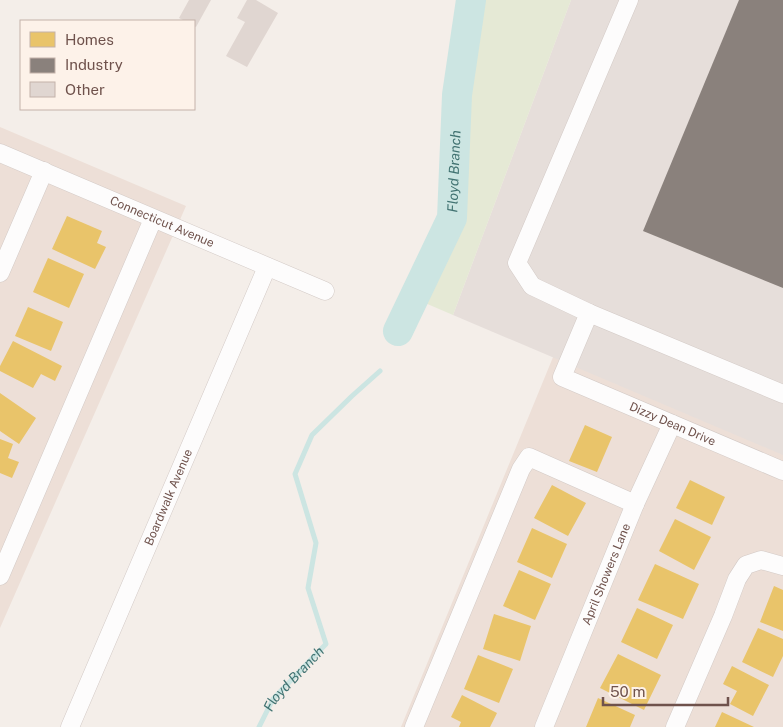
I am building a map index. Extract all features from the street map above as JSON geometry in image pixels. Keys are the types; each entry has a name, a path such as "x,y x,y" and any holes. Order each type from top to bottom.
{"street":[{"path":"629,0 517,263 532,286 589,313 783,394"},
{"name":"Connecticut Avenue","path":"0,152 325,291"},
{"path":"0,273 44,171"},
{"path":"0,576 153,219"},
{"name":"Boardwalk Avenue","path":"70,727 267,267"},
{"name":"Dizzy Dean Drive","path":"589,313 562,377 783,471"},
{"name":"April Showers Lane","path":"544,727 635,504 672,424"},
{"path":"414,727 521,469 528,457 635,504"},
{"path":"675,727 724,616 737,579 746,565 761,560 783,566"}],"shaded area":[{"path":"571,0 783,0 783,455 453,315"},
{"path":"0,127 186,206 0,628"},
{"path":"558,345 783,445 783,727 401,727"}],"green space":[{"path":"471,0 571,0 453,315 411,297 445,200 452,141 454,83"}],"building: Homes":[{"path":"67,216 102,231 97,243 106,247 95,269 52,249"},
{"path":"48,258 84,274 69,308 33,292"},
{"path":"28,307 63,322 51,351 15,336"},
{"path":"13,341 62,366 55,381 41,374 33,388 0,371 0,366"},
{"path":"0,393 36,418 19,444 0,431"},
{"path":"585,425 612,437 597,472 569,461"},
{"path":"0,439 13,444 8,458 19,462 12,478 0,473"},
{"path":"690,480 725,497 712,525 676,508"},
{"path":"552,485 586,503 568,536 534,518"},
{"path":"675,519 711,537 694,570 659,551"},
{"path":"532,528 567,544 552,578 517,562"},
{"path":"655,564 699,584 683,619 638,600"},
{"path":"519,570 551,584 535,620 503,606"},
{"path":"774,586 783,590 783,631 760,622"},
{"path":"637,608 673,625 657,659 621,642"},
{"path":"494,614 531,626 520,661 483,649"},
{"path":"758,628 783,639 783,656 773,677 742,662"},
{"path":"618,654 661,675 644,710 600,688"},
{"path":"478,655 513,669 499,703 464,689"},
{"path":"732,666 769,685 753,716 730,704 737,691 723,684"},
{"path":"462,695 497,713 490,727 459,727 461,722 451,717"},
{"path":"598,698 635,715 630,727 586,727"},
{"path":"722,712 754,727 715,727"}],"building: Industry":[{"path":"739,0 783,0 783,288 643,231"}],"building: Other":[{"path":"189,0 211,0 196,27 195,20 179,18"},
{"path":"247,0 256,0 278,13 247,67 226,56 245,22 237,18"}],"waterway":[{"name":"Floyd Branch","path":"398,331 452,218 457,95 471,0"},
{"name":"Floyd Branch","path":"259,727 273,699 326,644 308,588 316,543 295,474 312,435 380,371"}]}
